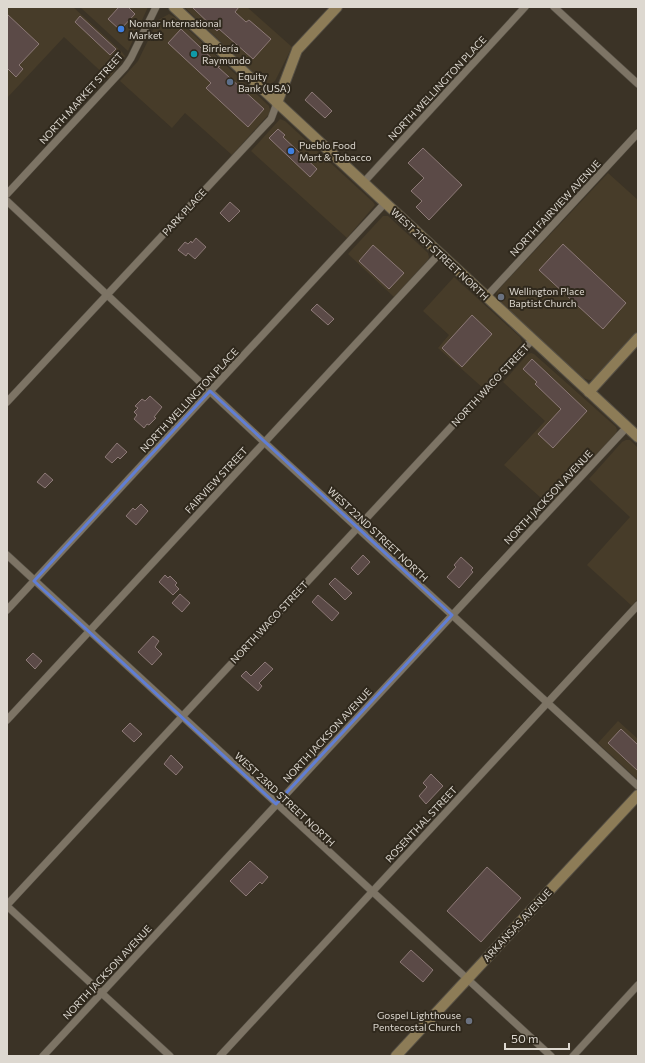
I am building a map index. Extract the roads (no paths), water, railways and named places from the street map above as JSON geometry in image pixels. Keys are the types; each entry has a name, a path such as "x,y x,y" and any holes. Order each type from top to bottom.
{"main road":[{"name":"WEST 21ST STREET NORTH","path":"174,7 638,437"},
{"name":"PARK PLACE","path":"277,103 297,50 337,7"},
{"path":"588,392 638,338"},
{"name":"ARKANSAS AVENUE","path":"396,1056 638,795"}],"street":[{"name":"NORTH MARKET STREET","path":"7,194 124,67 131,58 156,7"},
{"name":"NORTH WELLINGTON PLACE","path":"363,183 525,7"},
{"path":"554,7 638,84"},
{"name":"PARK PLACE","path":"7,402 271,119 277,103"},
{"name":"NORTH FAIRVIEW AVENUE","path":"486,297 638,133"},
{"name":"WEST 22ND STREET NORTH","path":"7,201 264,442 638,786"},
{"name":"NORTH WELLINGTON PLACE","path":"7,610 385,203"},
{"name":"FAIRVIEW STREET","path":"7,720 439,254"},
{"name":"NORTH WACO STREET","path":"7,906 532,340"},
{"name":"NORTH JACKSON AVENUE","path":"43,1056 626,427"},
{"name":"WEST 23RD STREET NORTH","path":"7,555 181,717 551,1056"},
{"name":"ROSENTHAL STREET","path":"220,1056 638,605"},
{"path":"7,906 170,1056"},
{"path":"573,1056 638,985"}],"place":[{"name":"Nomar International Market","path":"121,29"},
{"name":"Birriería Raymundo","path":"194,54"},
{"name":"Equity Bank (USA)","path":"230,82"},
{"name":"Pueblo Food Mart & Tobacco","path":"291,151"},
{"name":"Wellington Place Baptist Church","path":"501,297"},
{"name":"Gospel Lighthouse Pentecostal Church","path":"469,1021"}]}
